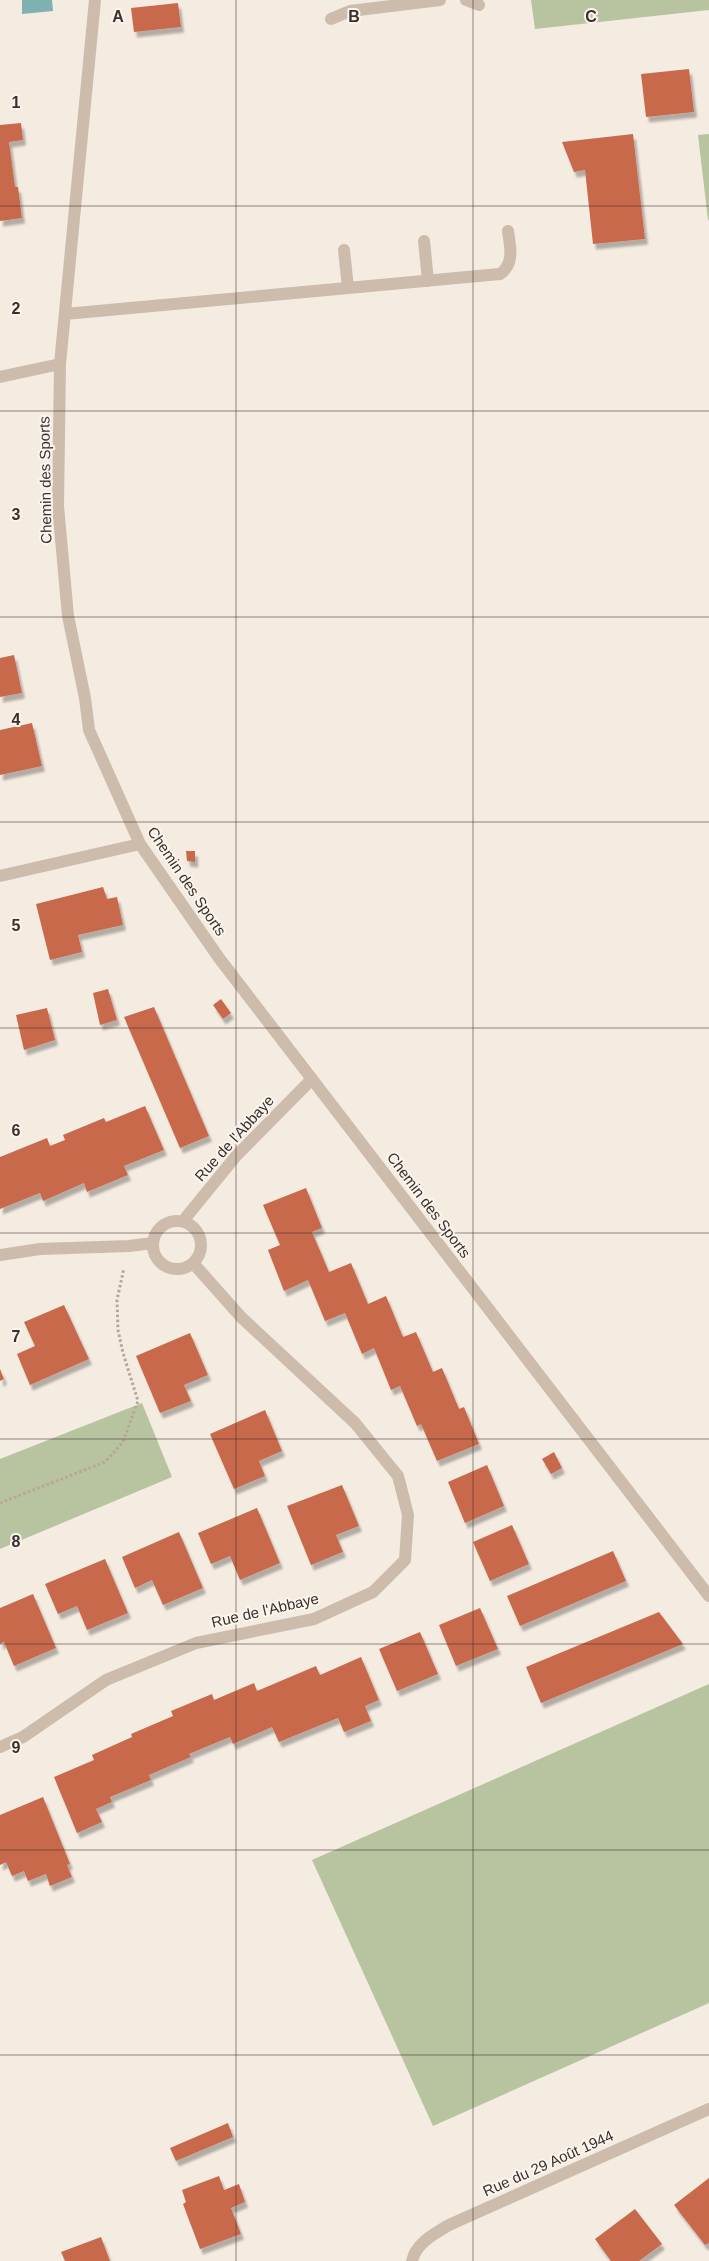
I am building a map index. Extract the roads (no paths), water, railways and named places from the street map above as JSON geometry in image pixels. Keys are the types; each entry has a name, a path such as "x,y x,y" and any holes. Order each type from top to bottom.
{"street":[{"name":"Chemin des Sports","path":"95,0 60,364 58,506 68,616 85,698 89,730 140,844 219,958 709,1596"},
{"path":"332,19 350,11 440,0"},
{"path":"65,314 500,274 507,268 511,257 508,231"},
{"path":"424,241 428,281"},
{"path":"344,250 348,288"},
{"path":"0,377 60,364"},
{"path":"0,876 140,844"},
{"name":"Rue de l'Abbaye","path":"183,1221 236,1156 312,1078"},
{"path":"183,1221 196,1229 200,1236 201,1250 193,1264 179,1269 164,1264 158,1258 153,1243 160,1228 167,1223 183,1221"},
{"path":"0,1255 40,1249 129,1246 153,1243"},
{"name":"Rue de l'Abbaye","path":"0,1746 23,1737 106,1680 196,1643 314,1619 373,1592 405,1560 408,1515 398,1476 355,1423 241,1317 193,1264"},
{"name":"Rue du 29 Août 1944","path":"412,2261 420,2244 449,2225 709,2109"}],"water":[{"path":"22,0 52,0 53,11 22,14"}]}
